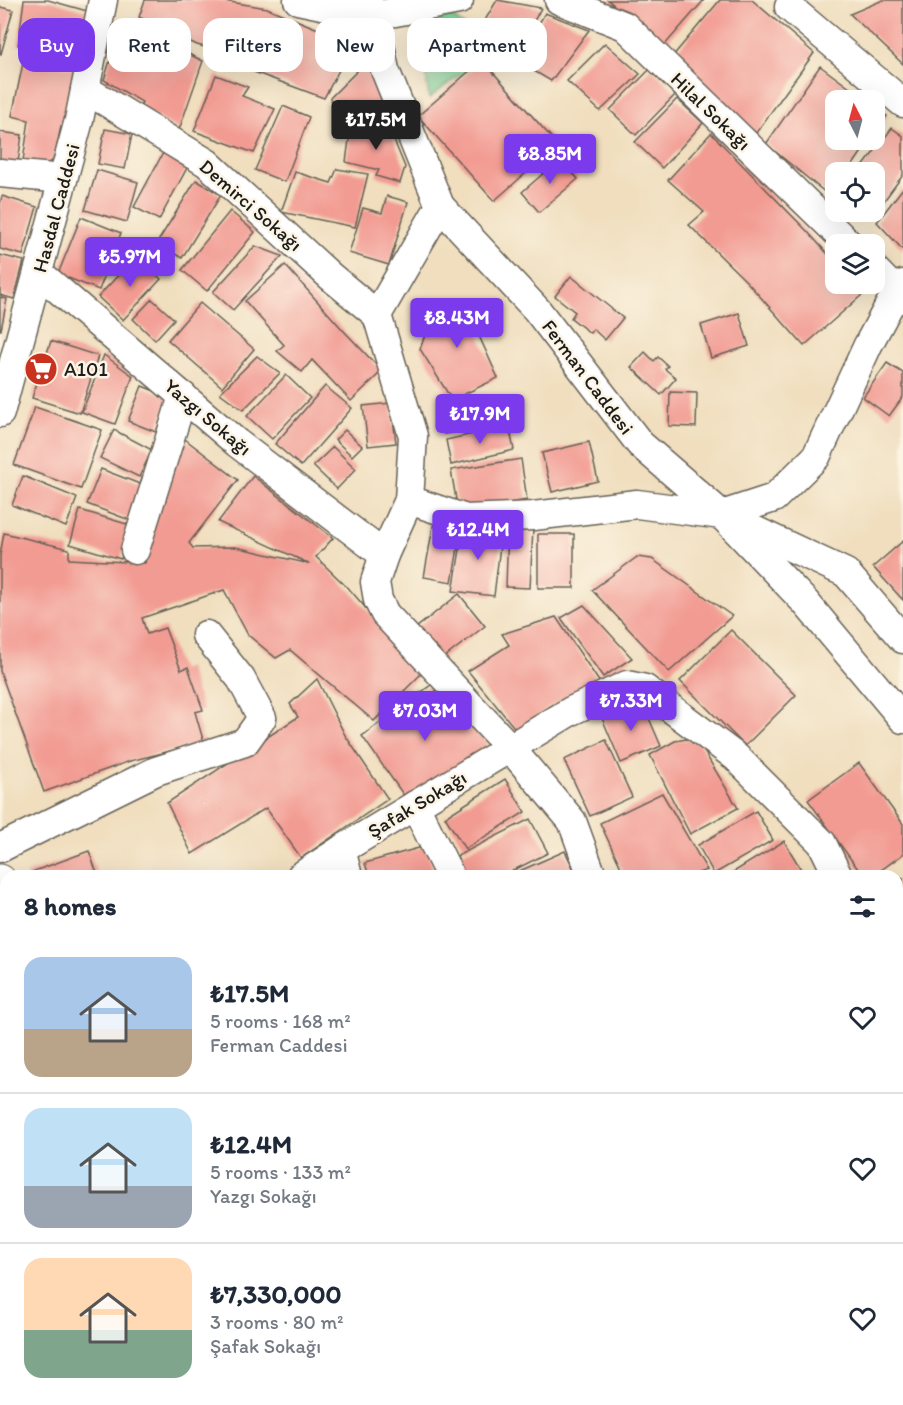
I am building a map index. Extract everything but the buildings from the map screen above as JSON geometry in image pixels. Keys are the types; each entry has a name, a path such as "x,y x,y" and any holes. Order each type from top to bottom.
{"street":[{"name":"Hasdal Caddesi","path":"0,413 79,120 103,0"},
{"path":"298,0 371,8 459,0"},
{"name":"Hilal Sokağı","path":"559,0 625,26 839,234"},
{"path":"792,2 903,103"},
{"name":"Ferman Caddesi","path":"371,8 385,70 440,206 537,310 640,444 722,515 806,603 903,719"},
{"name":"Demirci Sokağı","path":"85,89 207,164 330,276 377,315"},
{"path":"0,173 63,179"},
{"path":"440,206 377,315 413,436 410,500 384,555 375,582 378,600 385,614 511,749 572,821 590,870"},
{"name":"Yazgı Sokağı","path":"38,272 237,443 384,555"},
{"path":"410,500 466,519 533,516 637,504 722,515 774,498 816,457 868,345 901,291 885,278"},
{"path":"135,550 183,396"},
{"name":"Ferman Caddesi","path":"722,515 846,573 903,639"},
{"path":"0,848 156,771 245,742 262,718 241,679 206,635"},
{"name":"Şafak Sokağı","path":"321,870 344,863 415,805 571,711 627,685 645,689 736,757 822,843 835,870"},
{"path":"415,805 447,870"}],"green space":[{"path":"446,13 453,18 435,18"},
{"path":"426,72 464,72 429,98"}],"place":[{"name":"A101","path":"41,369"}]}
